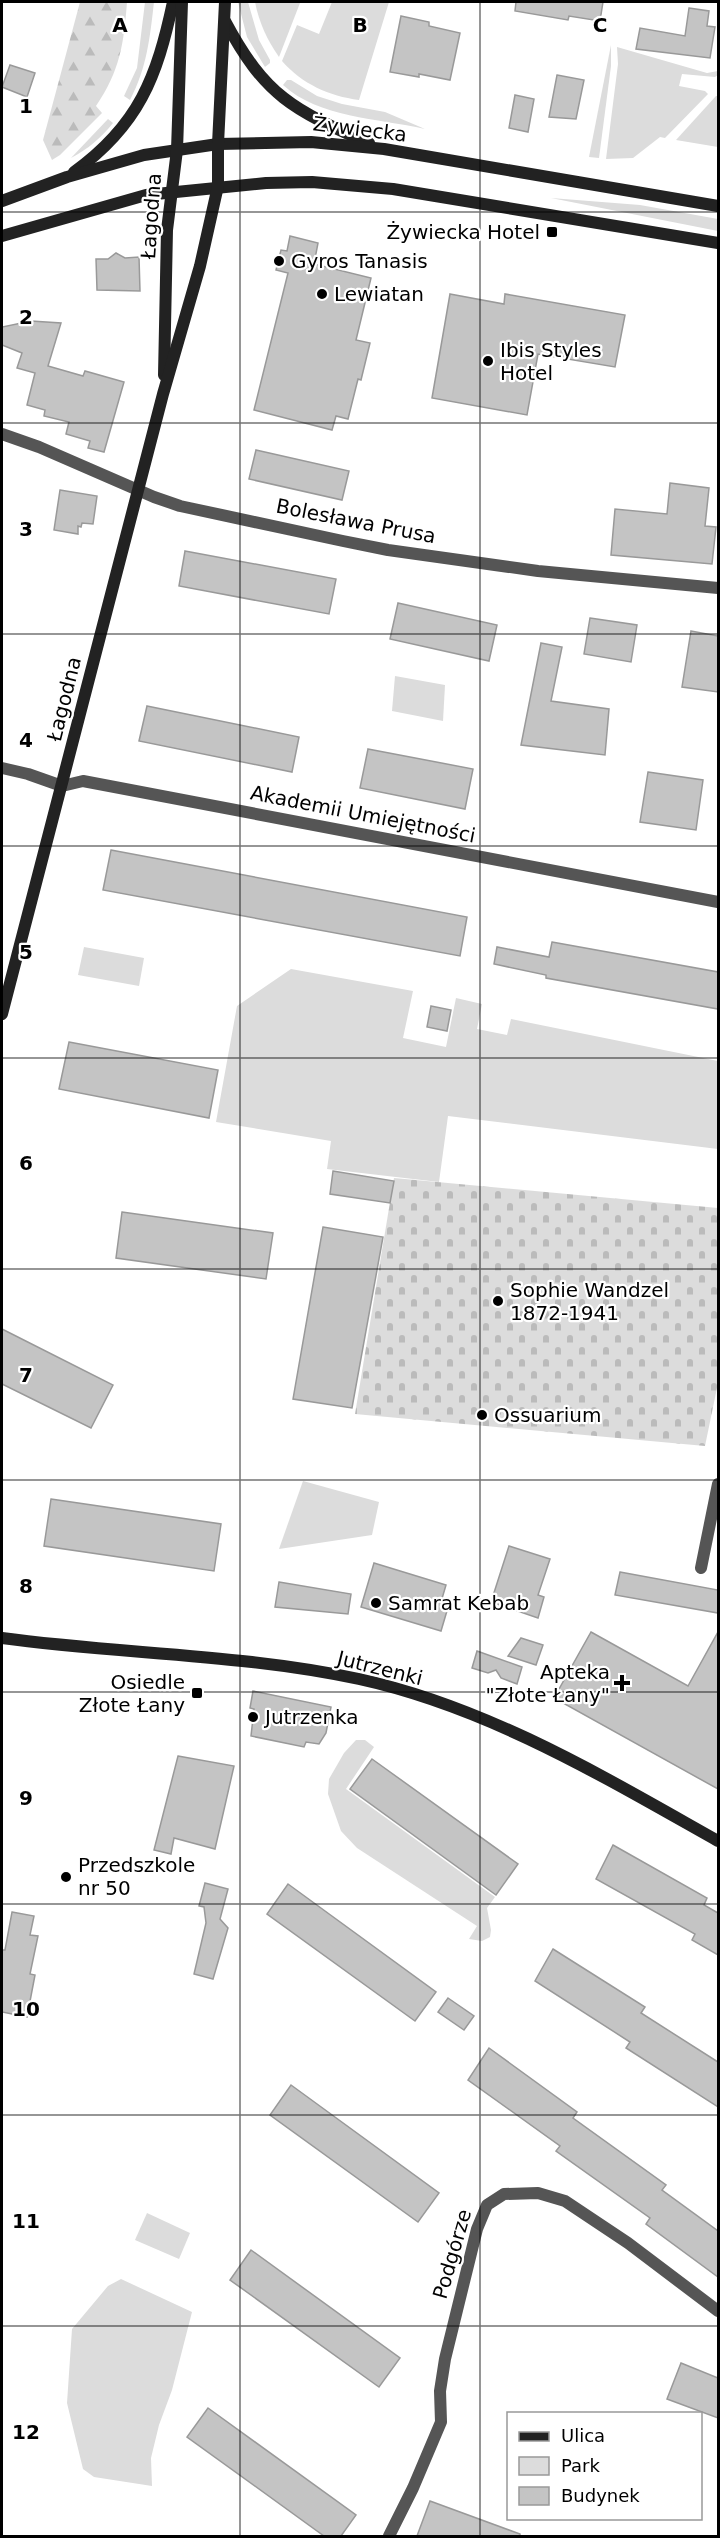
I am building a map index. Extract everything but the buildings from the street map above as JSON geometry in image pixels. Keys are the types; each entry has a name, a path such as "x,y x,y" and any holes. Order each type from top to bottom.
{"main road":[{"path":"67,177 94,157 132,116 153,74 173,2"},
{"name":"Łagodna","path":"163,394 168,230 177,150 182,2"},
{"name":"Łagodna","path":"2,1014 163,394 200,266 219,186 218,144 225,2"},
{"path":"224,20 253,68 282,98 301,112 384,149"},
{"name":"Żywiecka","path":"2,201 67,177 133,158 218,144 311,142 384,149 718,206"},
{"path":"2,236 136,198 219,186 312,182 374,187 718,243"},
{"name":"Jutrzenki","path":"2,1638 80,1648 266,1665 360,1679 443,1705 514,1732 595,1773 718,1841"}],"street":[{"name":"Bolesława Prusa","path":"2,434 39,447 180,506 388,550 544,572 718,588"},
{"name":"Akademii Umiejętności","path":"2,768 62,786 83,781 718,902"},
{"path":"701,1568 718,1484"},
{"name":"Podgórze","path":"389,2536 413,2488 441,2422 440,2391 445,2359 477,2229 487,2205 504,2194 538,2193 565,2201 628,2243 718,2311"}],"green space":[{"path":"80,2 127,2 122,44 111,81 96,106 102,113 60,155 52,160 43,140"},
{"path":"145,2 154,2 149,40 144,64 130,100 124,96 137,68"},
{"path":"238,2 248,2 259,40 270,60 265,67 247,37"},
{"path":"255,2 300,3 279,57 264,31"},
{"path":"332,2 389,2 359,100 317,88 298,76 282,61 297,25 319,34"},
{"path":"611,45 611,66 599,158 589,157"},
{"path":"617,47 707,73 718,71 718,75 715,77 682,74 679,86 705,91 708,94 665,138 660,137 633,158 606,159 618,64"},
{"path":"287,80 291,80 317,96 342,104 385,112 425,129 331,111 297,96 283,85"},
{"path":"716,96 718,96 718,147 676,140"},
{"path":"108,119 113,123 104,134 71,158"},
{"path":"551,198 640,205 718,219 718,231"},
{"path":"395,676 445,685 443,721 392,711"},
{"path":"84,947 144,958 139,986 78,975"},
{"path":"291,969 413,991 403,1038 446,1047 456,998 482,1004 477,1029 507,1035 511,1019 718,1061 718,1149 448,1116 439,1182 327,1169 331,1141 216,1122 237,1006"},
{"path":"394,1178 718,1208 718,1383 705,1446 355,1414"},
{"path":"303,1481 379,1502 372,1535 279,1549"},
{"path":"356,1740 365,1740 374,1747 346,1789 495,1897 487,1908 490,1937 482,1941 469,1939 477,1926 357,1848 341,1831 328,1794 329,1779 344,1753"},
{"path":"147,2213 190,2233 179,2259 135,2240"},
{"path":"121,2279 192,2312 172,2390 159,2425 151,2458 152,2486 94,2477 83,2469 67,2403 72,2329 108,2286"}],"place":[{"name":"Żywiecka Hotel","path":"552,232"},
{"name":"Gyros Tanasis","path":"279,261"},
{"name":"Lewiatan","path":"322,294"},
{"name":"Ibis Styles Hotel","path":"488,361"},
{"name":"Sophie Wandzel 1872-1941","path":"498,1301"},
{"name":"Ossuarium","path":"482,1415"},
{"name":"Samrat Kebab","path":"376,1603"},
{"name":"Apteka \"Złote Łany\"","path":"622,1683"},
{"name":"Osiedle Złote Łany","path":"197,1693"},
{"name":"Jutrzenka","path":"253,1717"},
{"name":"Przedszkole nr 50","path":"66,1877"}]}
